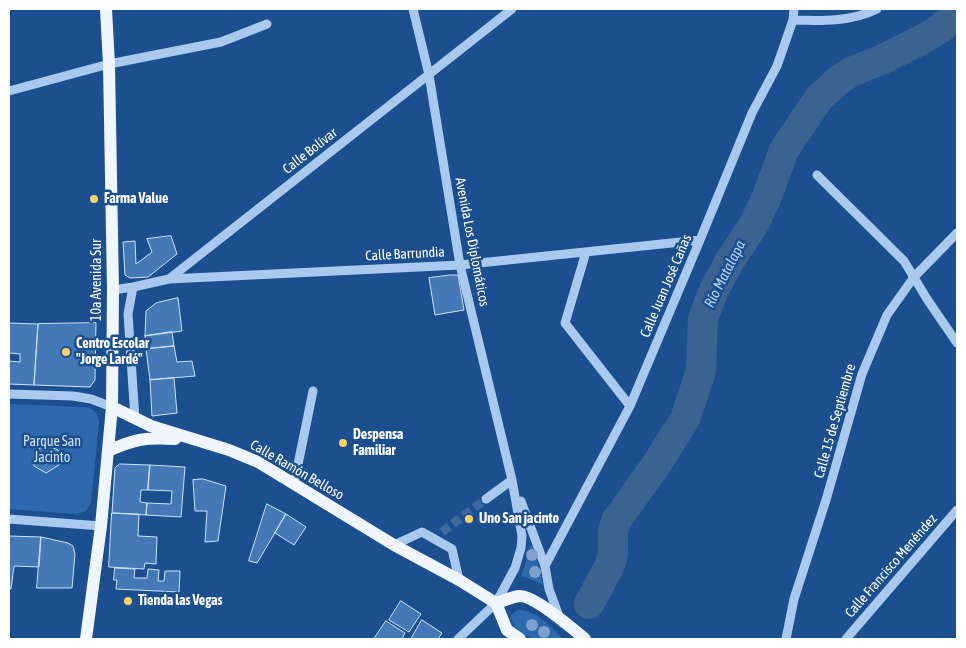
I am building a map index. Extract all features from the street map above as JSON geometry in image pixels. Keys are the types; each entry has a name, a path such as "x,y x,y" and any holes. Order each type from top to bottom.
{"main road":[{"name":"10a Avenida Sur","path":"86,639 101,526 112,407 113,290 109,64 106,9"},
{"name":"Calle Ramón Belloso","path":"112,407 151,426 229,450 251,459 394,545 459,580 496,603"},
{"path":"108,451 134,440 149,438 195,440"},
{"path":"520,639 507,630 496,603 519,596 540,603 585,639"}],"street":[{"name":"Avenida Los Diplomáticos","path":"413,9 429,75 460,265 512,480 522,536 521,548 515,568 496,603 458,639"},
{"name":"Calle Bolívar","path":"113,290 169,279 512,9"},
{"name":"Calle Juan José Cañas","path":"545,566 630,406 752,113 777,66 793,20 794,9"},
{"path":"793,20 831,21 869,13 877,9"},
{"path":"9,90 109,64 221,42 267,24"},
{"path":"817,174 904,261 957,343"},
{"name":"Calle 15 de Septiembre","path":"786,639 794,599 826,500 862,374 887,315 914,277 957,234"},
{"name":"Calle Barrundia","path":"169,279 460,265 700,240"},
{"path":"586,252 565,323 630,406"},
{"path":"133,287 128,314 135,419"},
{"path":"294,484 313,391"},
{"name":"Calle Ramón Belloso","path":"9,394 73,396 91,399 112,407"},
{"path":"486,499 512,480"},
{"name":"Avenida Los Diplomáticos","path":"512,480 545,566 550,589 561,621"},
{"name":"Calle Francisco Menéndez","path":"846,639 957,510"},
{"path":"9,519 101,526"},
{"path":"394,545 422,532 434,538 452,549 459,580"},
{"path":"434,538 442,532"}],"green space":[{"name":"Parque San Jacinto","path":"9,404 84,407 93,410 98,416 99,423 91,503 86,511 77,514 9,509"},
{"path":"532,545 543,584 521,576 529,546"},
{"path":"517,610 524,610 537,616 563,639 538,640 523,634 513,624 510,616"}],"building":[{"path":"171,236 177,254 148,277 130,278 125,275 123,242 135,241 136,264 152,252 147,239"},
{"path":"458,275 464,310 435,315 429,278"},
{"path":"178,298 182,331 145,336 146,311 156,303"},
{"path":"9,323 38,324 34,385 9,384 9,361 20,362 20,354 9,353"},
{"name":"Centro Escolar \"Jorge Lardé\"","path":"96,323 95,380 90,387 34,385 38,324"},
{"path":"172,332 174,346 146,349 145,336"},
{"path":"174,346 177,362 192,361 195,376 150,380 146,349"},
{"path":"174,378 177,413 152,416 150,380"},
{"path":"46,445 58,450 59,465 46,473 34,466 34,452"},
{"path":"120,464 150,465 148,490 141,490 140,502 147,503 146,515 112,513 115,468"},
{"path":"150,465 185,467 181,517 146,515 147,503 171,504 172,491 148,490"},
{"path":"203,479 226,486 218,541 205,542 207,511 195,511 193,480"},
{"path":"267,504 286,514 257,563 249,561"},
{"path":"112,513 139,514 138,536 157,537 156,564 145,563 144,569 109,567"},
{"path":"286,514 306,527 294,545 275,533"},
{"path":"9,536 41,537 39,567 14,566 11,589 9,589"},
{"path":"41,537 68,543 73,546 75,554 72,588 37,588"},
{"path":"115,568 135,569 134,578 147,578 148,569 159,570 158,581 164,581 165,571 180,571 179,592 116,589 117,580 114,580"},
{"path":"401,601 421,614 409,632 389,620"},
{"path":"422,620 442,633 438,639 411,639"},
{"path":"386,621 405,633 402,639 374,639"}],"waterway":[{"name":"Río Matalapa","path":"589,604 609,567 613,555 613,532 616,521 656,465 685,419 701,371 703,318 714,290 729,262 753,226 766,199 784,150 819,98 839,80 851,72 881,60 923,39 941,28 957,13"}],"tunnel":[{"path":"442,532 486,499"}],"place":[{"name":"Farma Value","path":"94,199"},
{"name":"Centro Escolar \"Jorge Lardé\"","path":"66,352"},
{"name":"Despensa Familiar","path":"343,443"},
{"name":"Uno San jacinto","path":"469,519"},
{"name":"Tienda las Vegas","path":"128,601"}]}
